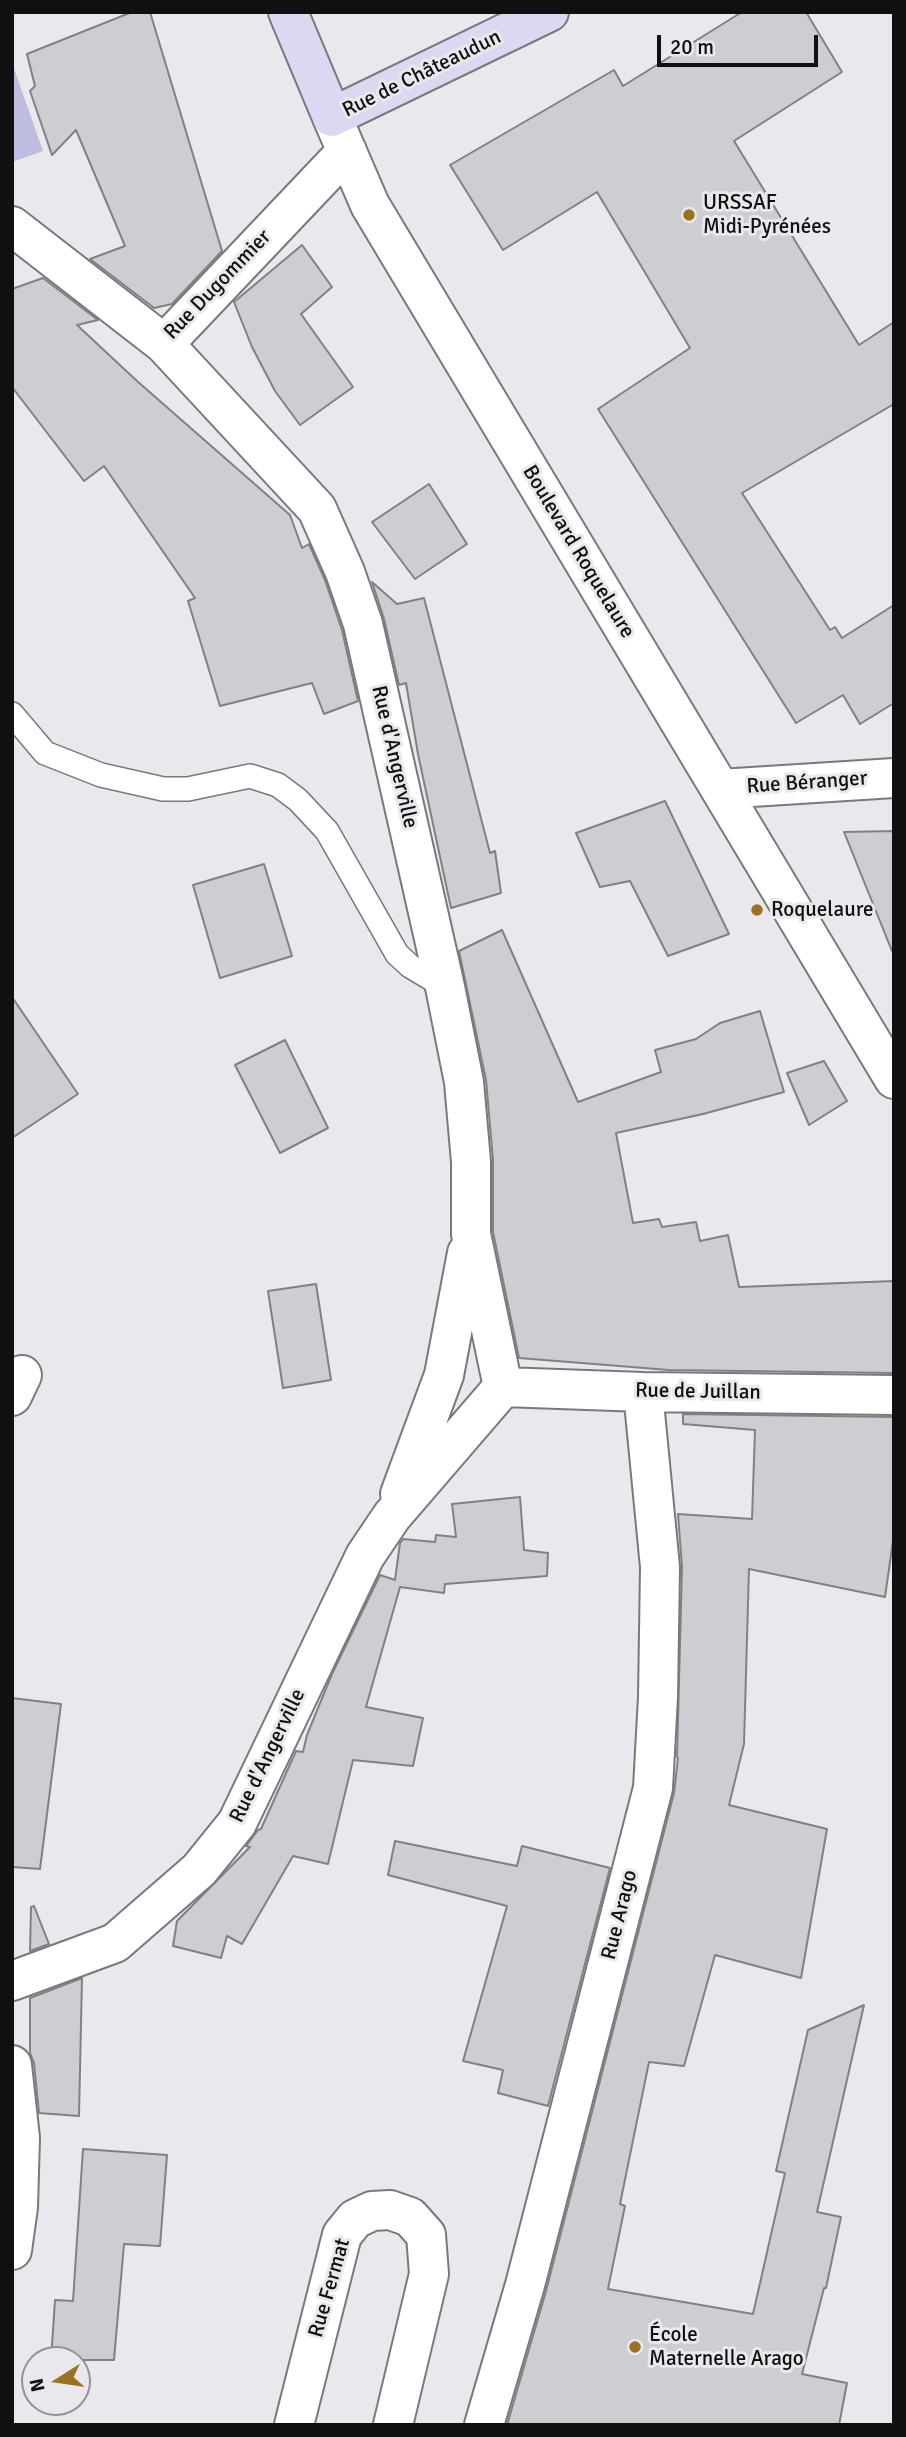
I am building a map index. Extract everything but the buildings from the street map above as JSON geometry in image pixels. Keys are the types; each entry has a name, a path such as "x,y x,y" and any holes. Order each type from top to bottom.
{"street":[{"name":"Boulevard Roquelaure","path":"288,12 370,205 894,1079"},
{"name":"Rue de Châteaudun","path":"340,134 549,12"},
{"name":"Rue Dugommier","path":"12,226 164,344 340,134"},
{"name":"Rue d'Angerville","path":"164,344 317,509 345,572 363,624 464,1082 471,1162 471,1234 444,1375 392,1516"},
{"name":"Rue Béranger","path":"720,789 894,778"},
{"name":"Rue d'Angerville","path":"12,1981 115,1943 199,1870 237,1823 365,1556 392,1516 503,1387 471,1234"},
{"name":"Rue de Juillan","path":"503,1387 643,1392 894,1395"},
{"name":"Rue Arago","path":"484,2425 525,2285 653,1788 658,1697 660,1567 643,1392"},
{"path":"12,2065 20,2138 18,2207 12,2250"},
{"name":"Rue Fermat","path":"294,2425 342,2235 355,2219 372,2211 390,2210 410,2217 426,2235 429,2274 393,2425"}],"lane":[{"path":"12,715 45,753 101,775 163,789 188,789 250,776 278,785 298,800 327,831 397,954 410,966 445,987"}],"shaded area":[{"path":"12,63 43,151 12,162"}],"place":[{"name":"URSSAF Midi-Pyrénées","path":"689,215"},
{"name":"Roquelaure","path":"757,910"},
{"name":"École Maternelle Arago","path":"635,2347"}]}
